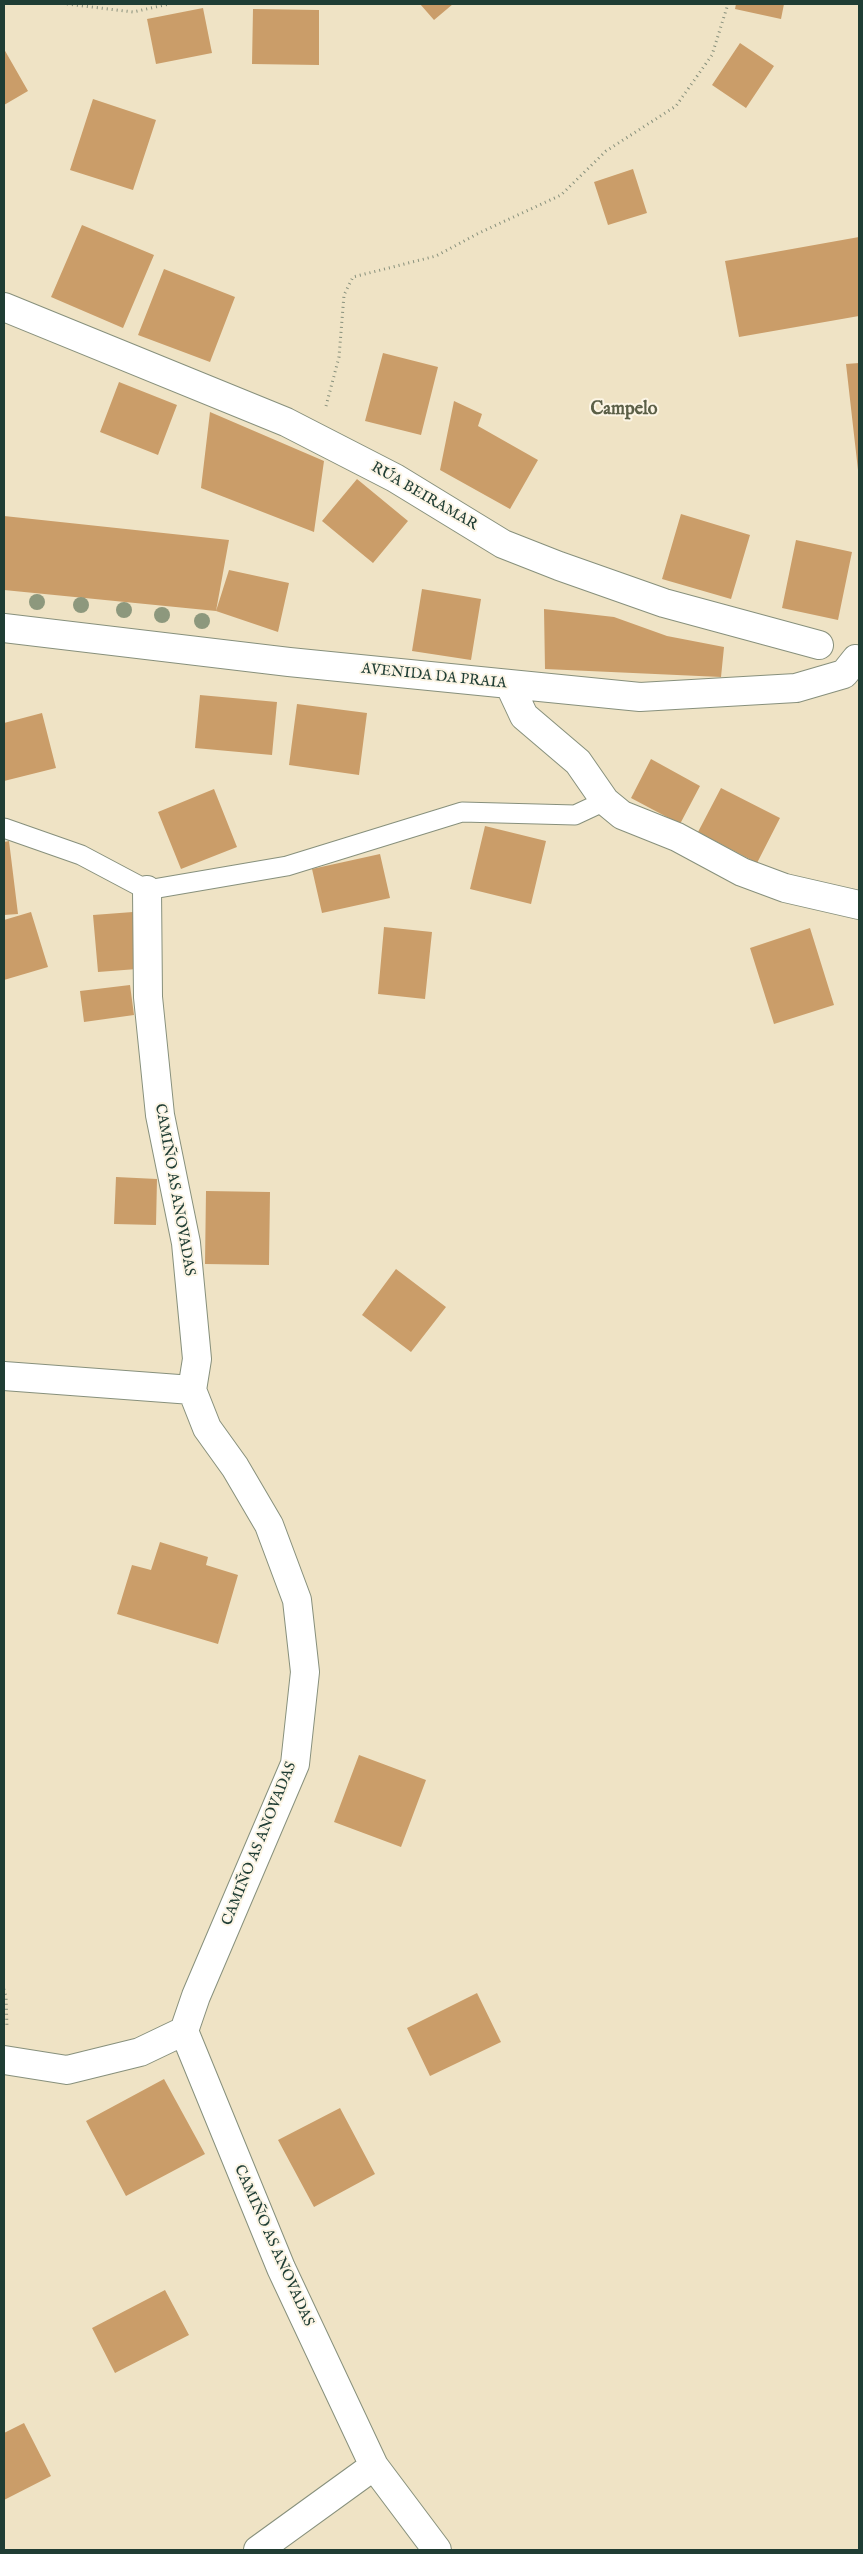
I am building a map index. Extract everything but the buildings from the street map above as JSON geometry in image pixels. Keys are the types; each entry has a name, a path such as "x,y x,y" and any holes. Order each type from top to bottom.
{"street":[{"name":"RÚA BEIRAMAR","path":"4,307 251,407 318,438 395,478 503,544 664,603 819,646 857,659"},
{"name":"AVENIDA DA PRAIA","path":"4,628 289,662 640,697 796,688 844,674 857,659"},
{"path":"509,684 524,716 578,762 605,802 622,815 677,837 742,872 785,888 859,904"},
{"name":"CAMIÑO AS ANOVADAS","path":"148,890 148,997 160,1115 186,1243 196,1359 192,1390 207,1428 235,1467 269,1525 297,1600 305,1672 295,1764 196,1996 184,2031 281,2268 374,2466 437,2550"},
{"path":"4,1376 192,1390"},
{"path":"4,2060 67,2070 140,2052 184,2031"},
{"path":"258,2550 374,2466"}],"lane":[{"path":"4,828 81,855 148,890 287,866 462,812 575,815 605,802"}],"path":[{"path":"67,4 133,12 169,4"},
{"path":"318,438 339,357 344,295 354,277 436,256 561,195 606,151 676,106 712,55 728,4"}],"district":[{"name":"Campelo","path":"624,410"}]}
